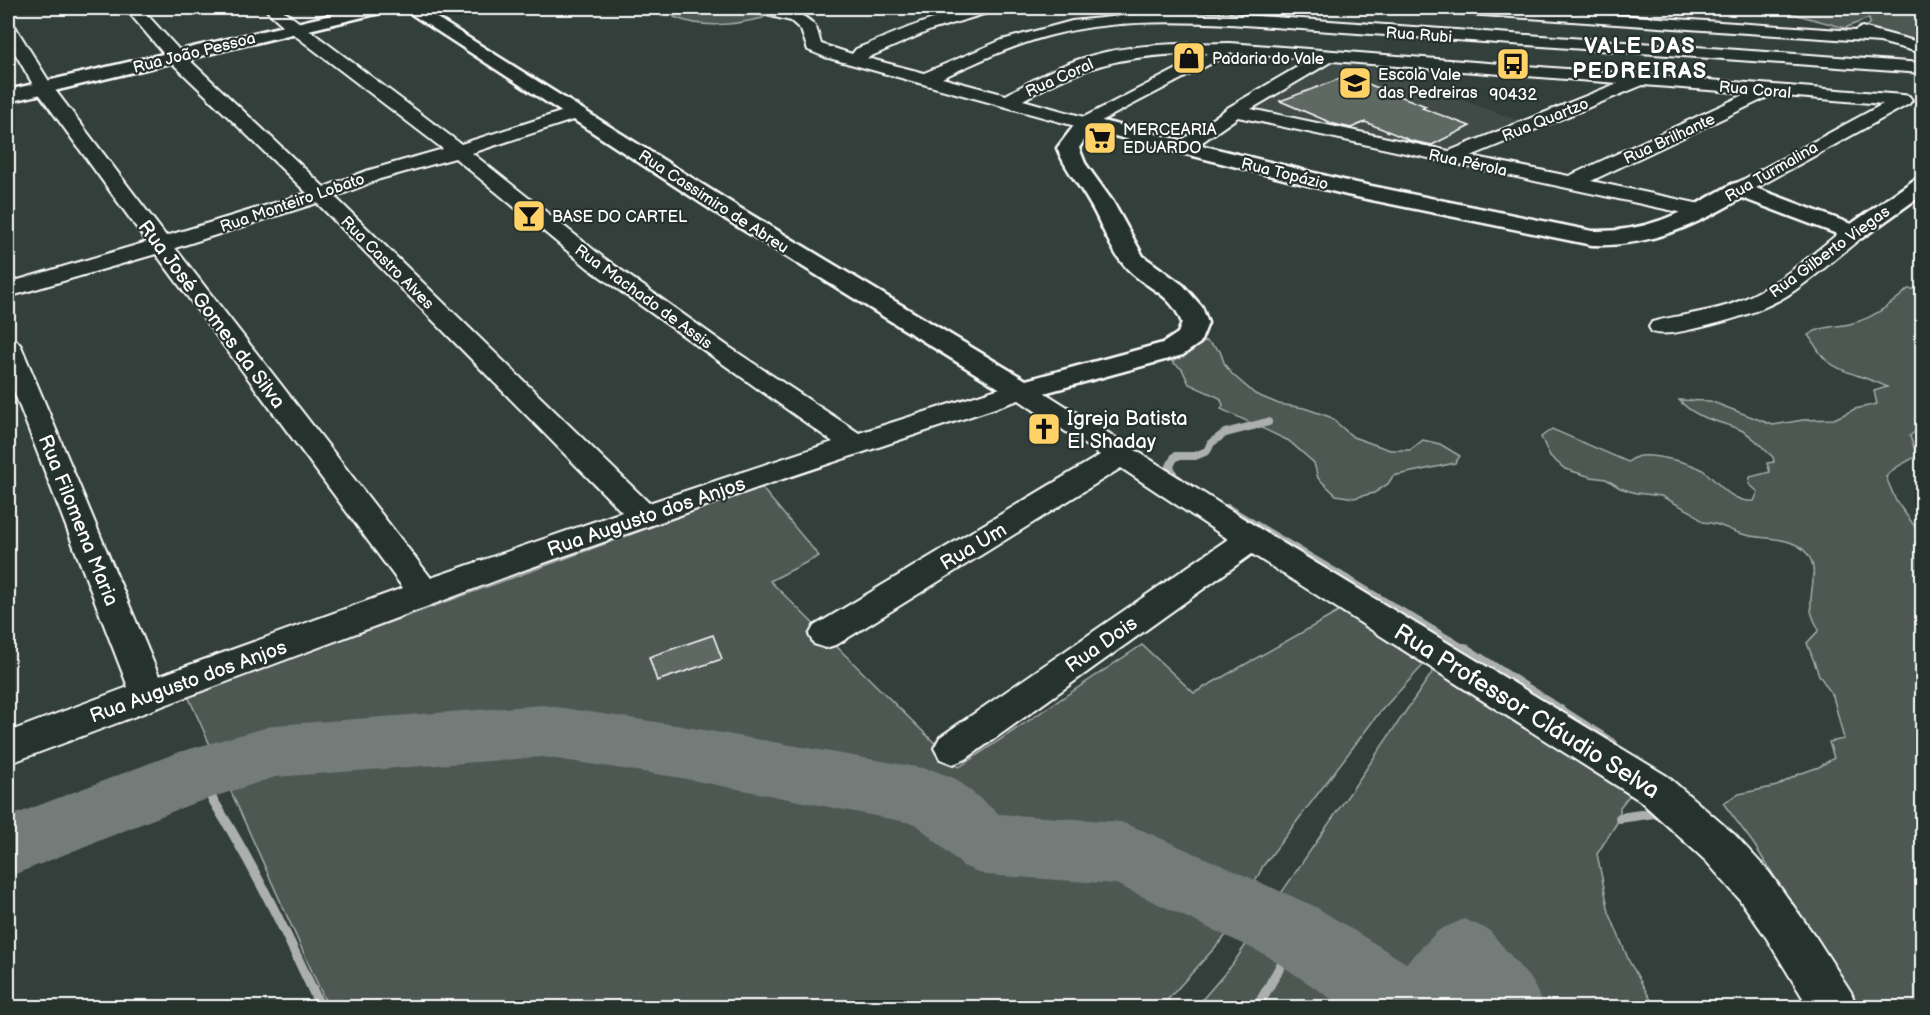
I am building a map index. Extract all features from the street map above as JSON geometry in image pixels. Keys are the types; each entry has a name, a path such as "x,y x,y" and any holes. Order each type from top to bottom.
{"street":[{"name":"Rua Castro Alves","path":"133,8 175,56 321,195 644,516"},
{"name":"Rua Machado de Assis","path":"271,8 458,151 596,263 720,352 854,443"},
{"name":"Rua João Pessoa","path":"8,96 380,8"},
{"name":"Rua Cassimiro de Abreu","path":"410,8 788,248 1022,390"},
{"name":"Rua Topázio","path":"755,8 796,18 808,28 814,47 857,58 865,64 1181,148 1389,197 1592,238 1614,240"},
{"path":"857,58 862,53 925,27 989,8"},
{"path":"1479,67 1455,8 1879,37"},
{"path":"1086,123 1229,48 1231,13"},
{"name":"Rua Rubi","path":"926,79 1009,42 1066,27 1116,19 1231,13 1467,37 1923,68"},
{"path":"1804,16 1923,48"},
{"name":"Rua José Gomes da Silva","path":"8,28 44,88 425,594"},
{"name":"Rua Coral","path":"1007,102 1047,80 1094,60 1151,50 1229,48 1903,100"},
{"path":"1181,148 1235,111 1330,55"},
{"name":"Rua Quartzo","path":"1448,158 1641,80"},
{"name":"Rua Turmalina","path":"1614,240 1656,233 1702,211 1923,88"},
{"name":"Rua Brilhante","path":"1569,184 1769,90"},
{"name":"Rua Pérola","path":"1235,111 1702,211"},
{"name":"Rua Monteiro Lobato","path":"8,290 161,245 321,195 373,175 576,114"},
{"name":"Rua Augusto dos Anjos","path":"8,748 425,594 854,443 1022,390 1173,349 1190,337 1194,323 1189,307 1174,290 1133,261 1101,202 1069,155 1068,148 1072,140 1086,123"},
{"name":"Rua Gilberto Viegas","path":"1661,327 1700,321 1744,307 1778,291 1853,233 1923,184"},
{"path":"1740,189 1853,233"},
{"name":"Rua Filomena Maria","path":"8,346 57,463 148,695"},
{"name":"Rua Professor Cláudio Selva","path":"1022,390 1250,539 1653,788 1742,870 1781,922 1834,1008"},
{"name":"Rua Um","path":"826,635 1120,456"},
{"name":"Rua Dois","path":"953,748 1250,539"}],"shaded area":[{"path":"675,8 709,8 719,12 737,11 739,8 765,8 763,18 718,25 685,21 674,17"},
{"path":"1772,8 1922,8 1922,45 1863,29 1870,23 1869,18 1845,28"},
{"name":"Escola Vale das Pedreiras","path":"1335,59 1350,59 1522,122 1440,152 1259,112 1254,107"},
{"path":"1908,289 1922,289 1922,376 1919,387 1922,387 1922,430 1918,429 1910,436 1917,456 1895,468 1886,477 1896,501 1922,536 1922,1007 1849,1007 1792,904 1753,843 1723,803 1739,794 1777,786 1799,774 1819,767 1834,758 1829,742 1844,739 1833,696 1819,675 1807,643 1819,630 1811,612 1813,570 1810,558 1804,550 1789,542 1751,536 1703,522 1692,512 1661,496 1636,493 1620,488 1606,479 1565,469 1550,456 1541,437 1552,429 1628,462 1637,457 1646,456 1683,462 1704,471 1733,496 1746,501 1754,501 1758,492 1749,484 1750,477 1770,472 1767,463 1774,462 1773,457 1746,433 1700,416 1679,400 1710,401 1773,425 1803,420 1834,419 1855,409 1877,404 1874,391 1887,387 1831,364 1823,357 1808,335 1819,330 1847,325 1868,318 1889,305"},
{"path":"1206,341 1220,351 1225,365 1232,374 1255,394 1279,404 1304,408 1330,417 1353,437 1390,450 1410,450 1423,440 1440,444 1460,456 1455,463 1393,476 1388,484 1374,493 1354,498 1336,495 1318,478 1314,463 1289,441 1221,409 1223,405 1220,398 1189,384 1182,369 1172,362"},
{"path":"761,487 819,556 770,581 959,767 1142,645 1194,693 1349,606 1429,659 1379,713 1263,866 1230,931 1160,1008 328,1007 188,696"},
{"path":"1438,664 1633,791 1620,807 1620,818 1597,854 1609,912 1629,961 1655,1007 1195,1008 1232,965"}],"building":[{"path":"1347,76 1426,106 1422,108 1470,126 1432,145 1412,141 1365,122 1351,128 1334,124 1280,101"},
{"path":"713,635 722,659 657,681 649,657"}],"waterway":[{"path":"1180,480 1174,476 1170,466 1175,456 1195,456 1207,451 1211,443 1225,433 1268,422"},
{"path":"1227,508 1466,650"},
{"path":"1464,648 1613,744"},
{"path":"8,847 179,780 275,751 543,731 676,751 933,799 986,844 1121,853 1291,931 1411,1008"},
{"path":"197,775 264,889 321,1008"},
{"path":"1620,818 1661,812"},
{"path":"1261,1008 1260,1002 1284,960 1291,931"},
{"path":"1413,1008 1464,955 1507,1008"}],"place":[{"name":"Padaria do Vale","path":"1189,58"},
{"name":"90432","path":"1513,64"},
{"name":"Escola Vale das Pedreiras","path":"1355,83"},
{"name":"MERCEARIA EDUARDO","path":"1100,138"},
{"name":"BASE DO CARTEL","path":"529,216"},
{"name":"Igreja Batista El Shaday","path":"1044,429"}],"district":[{"name":"VALE DAS PEDREIRAS","path":"1640,58"}]}
